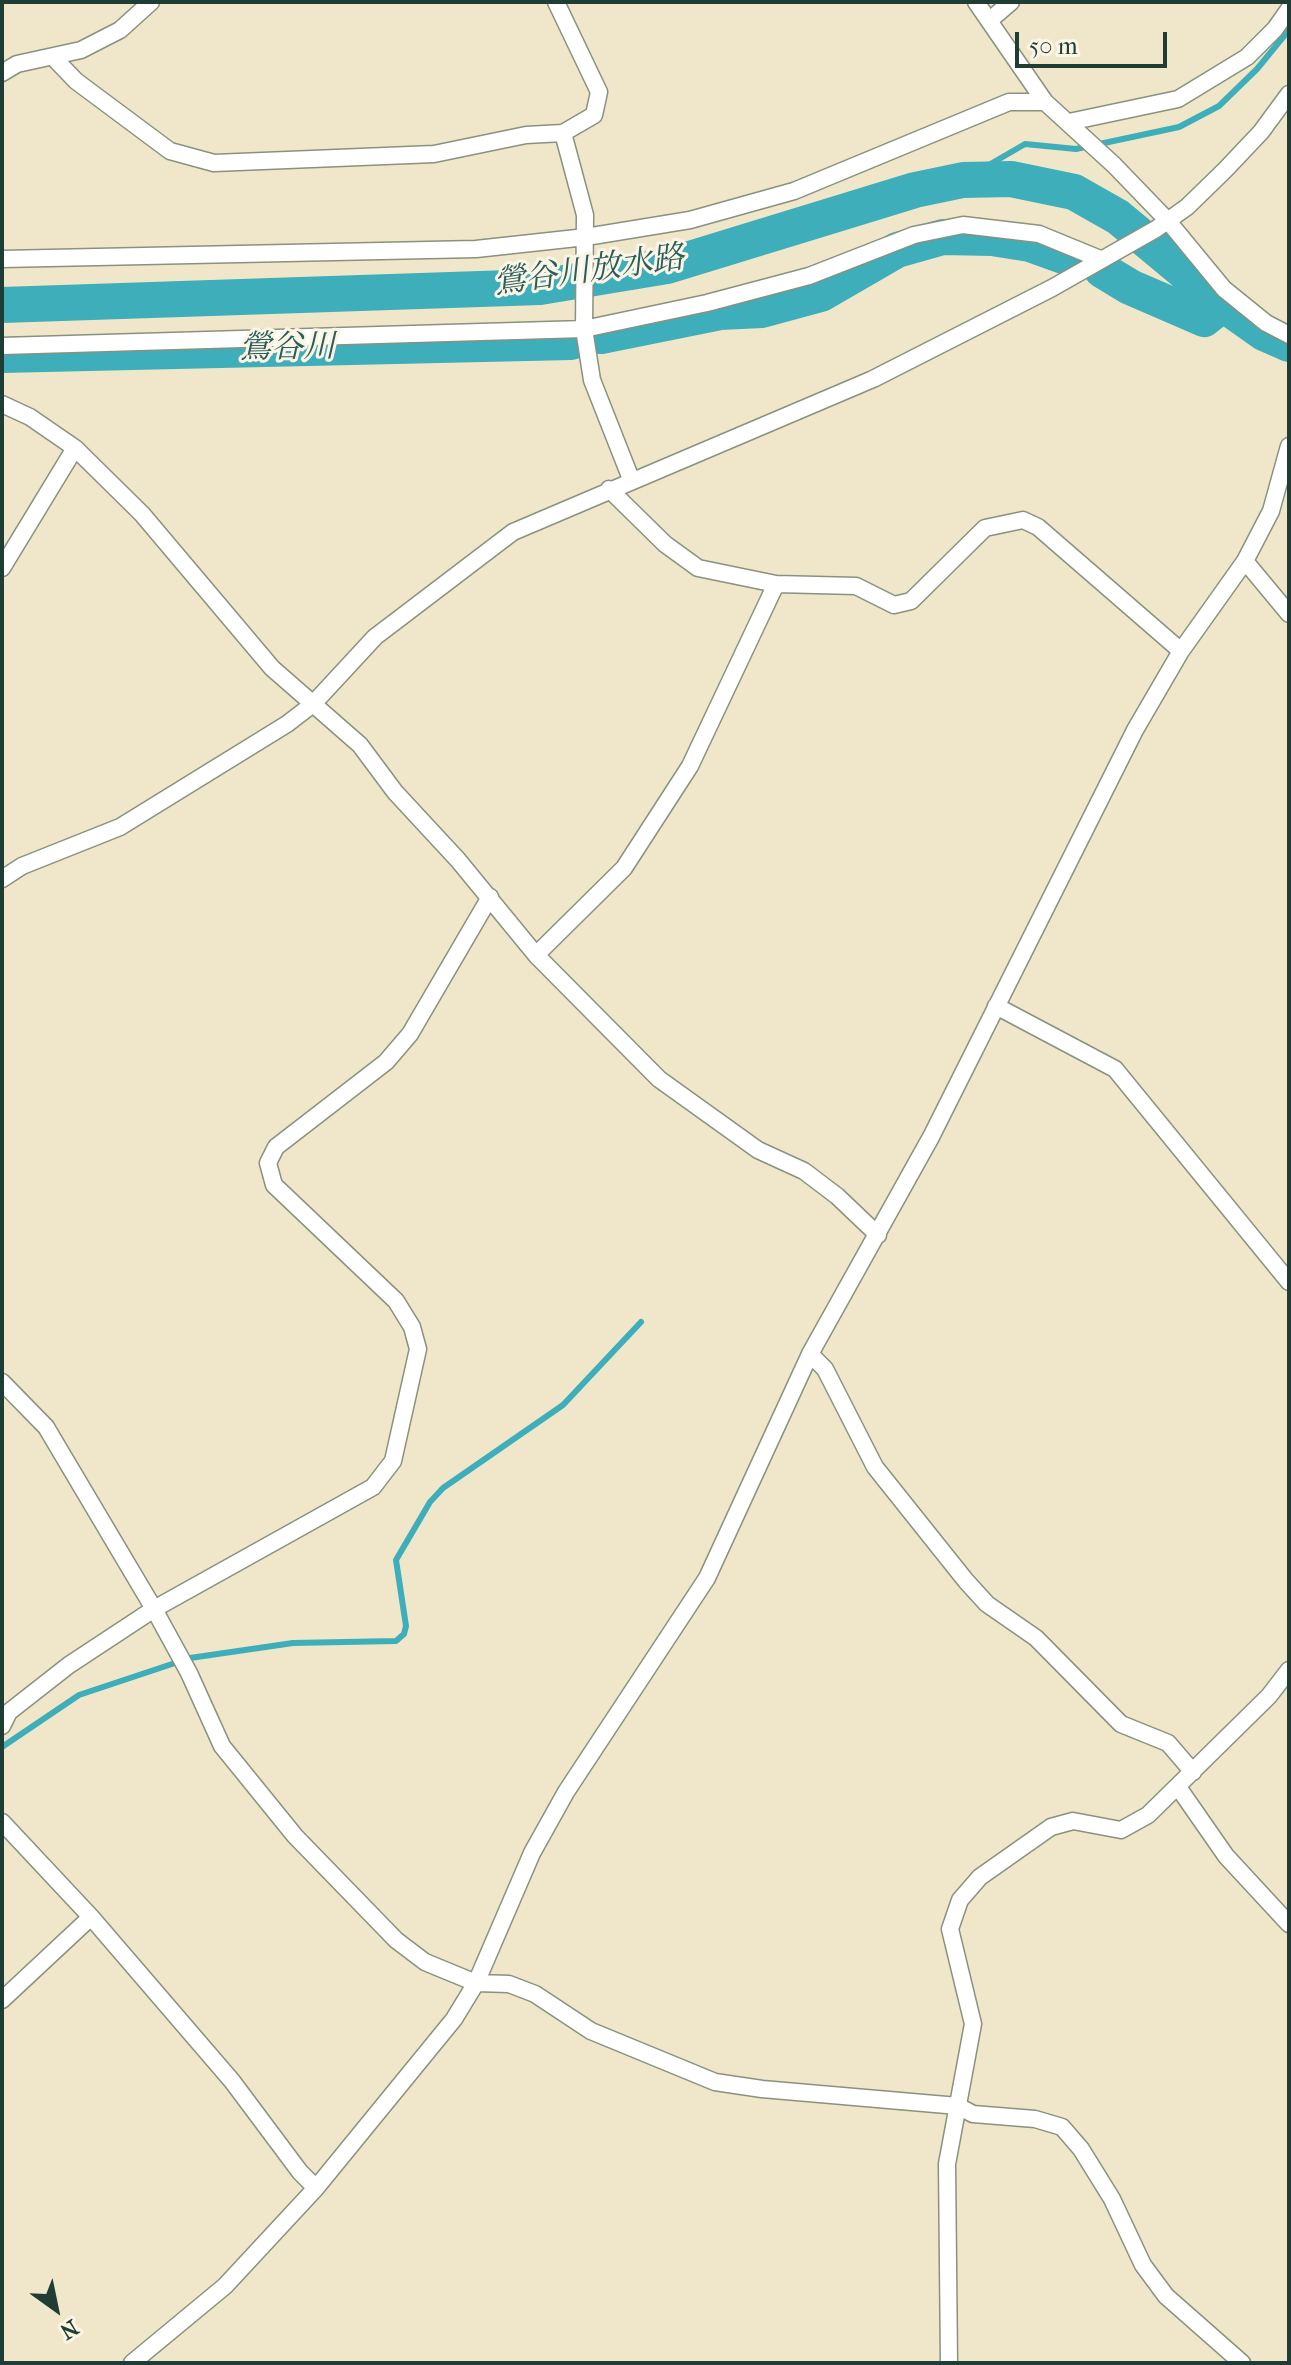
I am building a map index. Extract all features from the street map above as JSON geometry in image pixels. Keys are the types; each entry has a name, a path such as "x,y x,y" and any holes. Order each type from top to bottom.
{"street":[{"path":"2,73 17,64 81,50 120,30 151,2"},
{"path":"53,57 76,81 170,151 214,163 434,154 526,135 563,133 594,115 599,92 556,2"},
{"path":"976,2 1045,102 1105,157 1162,225 1224,289 1266,323 1289,335"},
{"path":"990,20 1011,2"},
{"path":"1069,122 1178,99 1247,57 1275,29 1289,9"},
{"path":"2,879 22,866 120,827 287,724 313,704 375,637 513,532 631,479 873,379 1052,288 1162,225 1234,160 1289,94"},
{"path":"2,259 117,260 476,249 585,242 690,220 794,191 1009,102 1045,102"},
{"path":"563,133 577,175 585,242 584,323 592,380 631,479"},
{"path":"2,346 584,323 707,303 809,276 914,235 963,225 1039,234 1107,255"},
{"path":"2,404 30,417 75,448 142,514 272,668 360,745 395,792 490,897 536,955 659,1079 758,1150 804,1171 837,1196 878,1235"},
{"path":"132,2363 225,2286 316,2188 454,2019 476,1983 538,1841 707,1578 810,1354 878,1235 1135,730 1181,651 1245,561 1271,511 1289,446"},
{"path":"2,568 75,448"},
{"path":"609,489 665,544 698,568 776,584 856,586 894,605 911,601 985,528 1023,520 1038,527 1181,651"},
{"path":"1245,561 1289,614"},
{"path":"536,955 624,868 641,843 690,766 776,584"},
{"path":"2,1726 9,1712 69,1665 154,1609 373,1487 393,1461 418,1349 412,1327 396,1301 274,1185 268,1163 276,1147 386,1062 410,1034 490,897"},
{"path":"996,1006 1115,1069 1289,1282"},
{"path":"810,1354 825,1369 875,1467 976,1593 1036,1638 1121,1724 1168,1743 1193,1772"},
{"path":"2,1382 46,1427 154,1609 183,1662 222,1746 295,1836 396,1940 425,1962 476,1983 509,1984 535,1994 591,2031 715,2082 958,2106 973,2114 1035,2119 1062,2127 1081,2149 1112,2199 1143,2265 1166,2296 1242,2363"},
{"path":"949,2363 947,2164 973,2024 950,1929 960,1900 980,1877 1051,1827 1073,1821 1121,1830 1148,1815 1289,1670"},
{"path":"1178,1787 1226,1856 1289,1924"},
{"path":"2,1822 91,1917 232,2081 300,2172 316,2188"},
{"path":"2,2000 91,1917"}],"waterway":[{"path":"963,180 1025,144 1076,149 1179,127 1219,106 1257,69 1289,30"},
{"name":"鶯谷川放水路","path":"2,305 540,287 667,266 915,190 963,180 1011,179 1074,192 1118,217 1223,304 1264,333 1289,344"},
{"name":"鶯谷川","path":"601,336 720,312 762,310 821,294 897,250 943,237 992,238 1030,244 1069,258"},
{"name":"鶯谷川","path":"1102,270 1130,287 1204,319 1223,304"},
{"name":"鶯谷川","path":"2,355 571,342"},
{"path":"2,1747 79,1695 190,1658 293,1643 396,1641 404,1634 406,1626 396,1560 430,1502 443,1488 563,1405 641,1322"}]}
